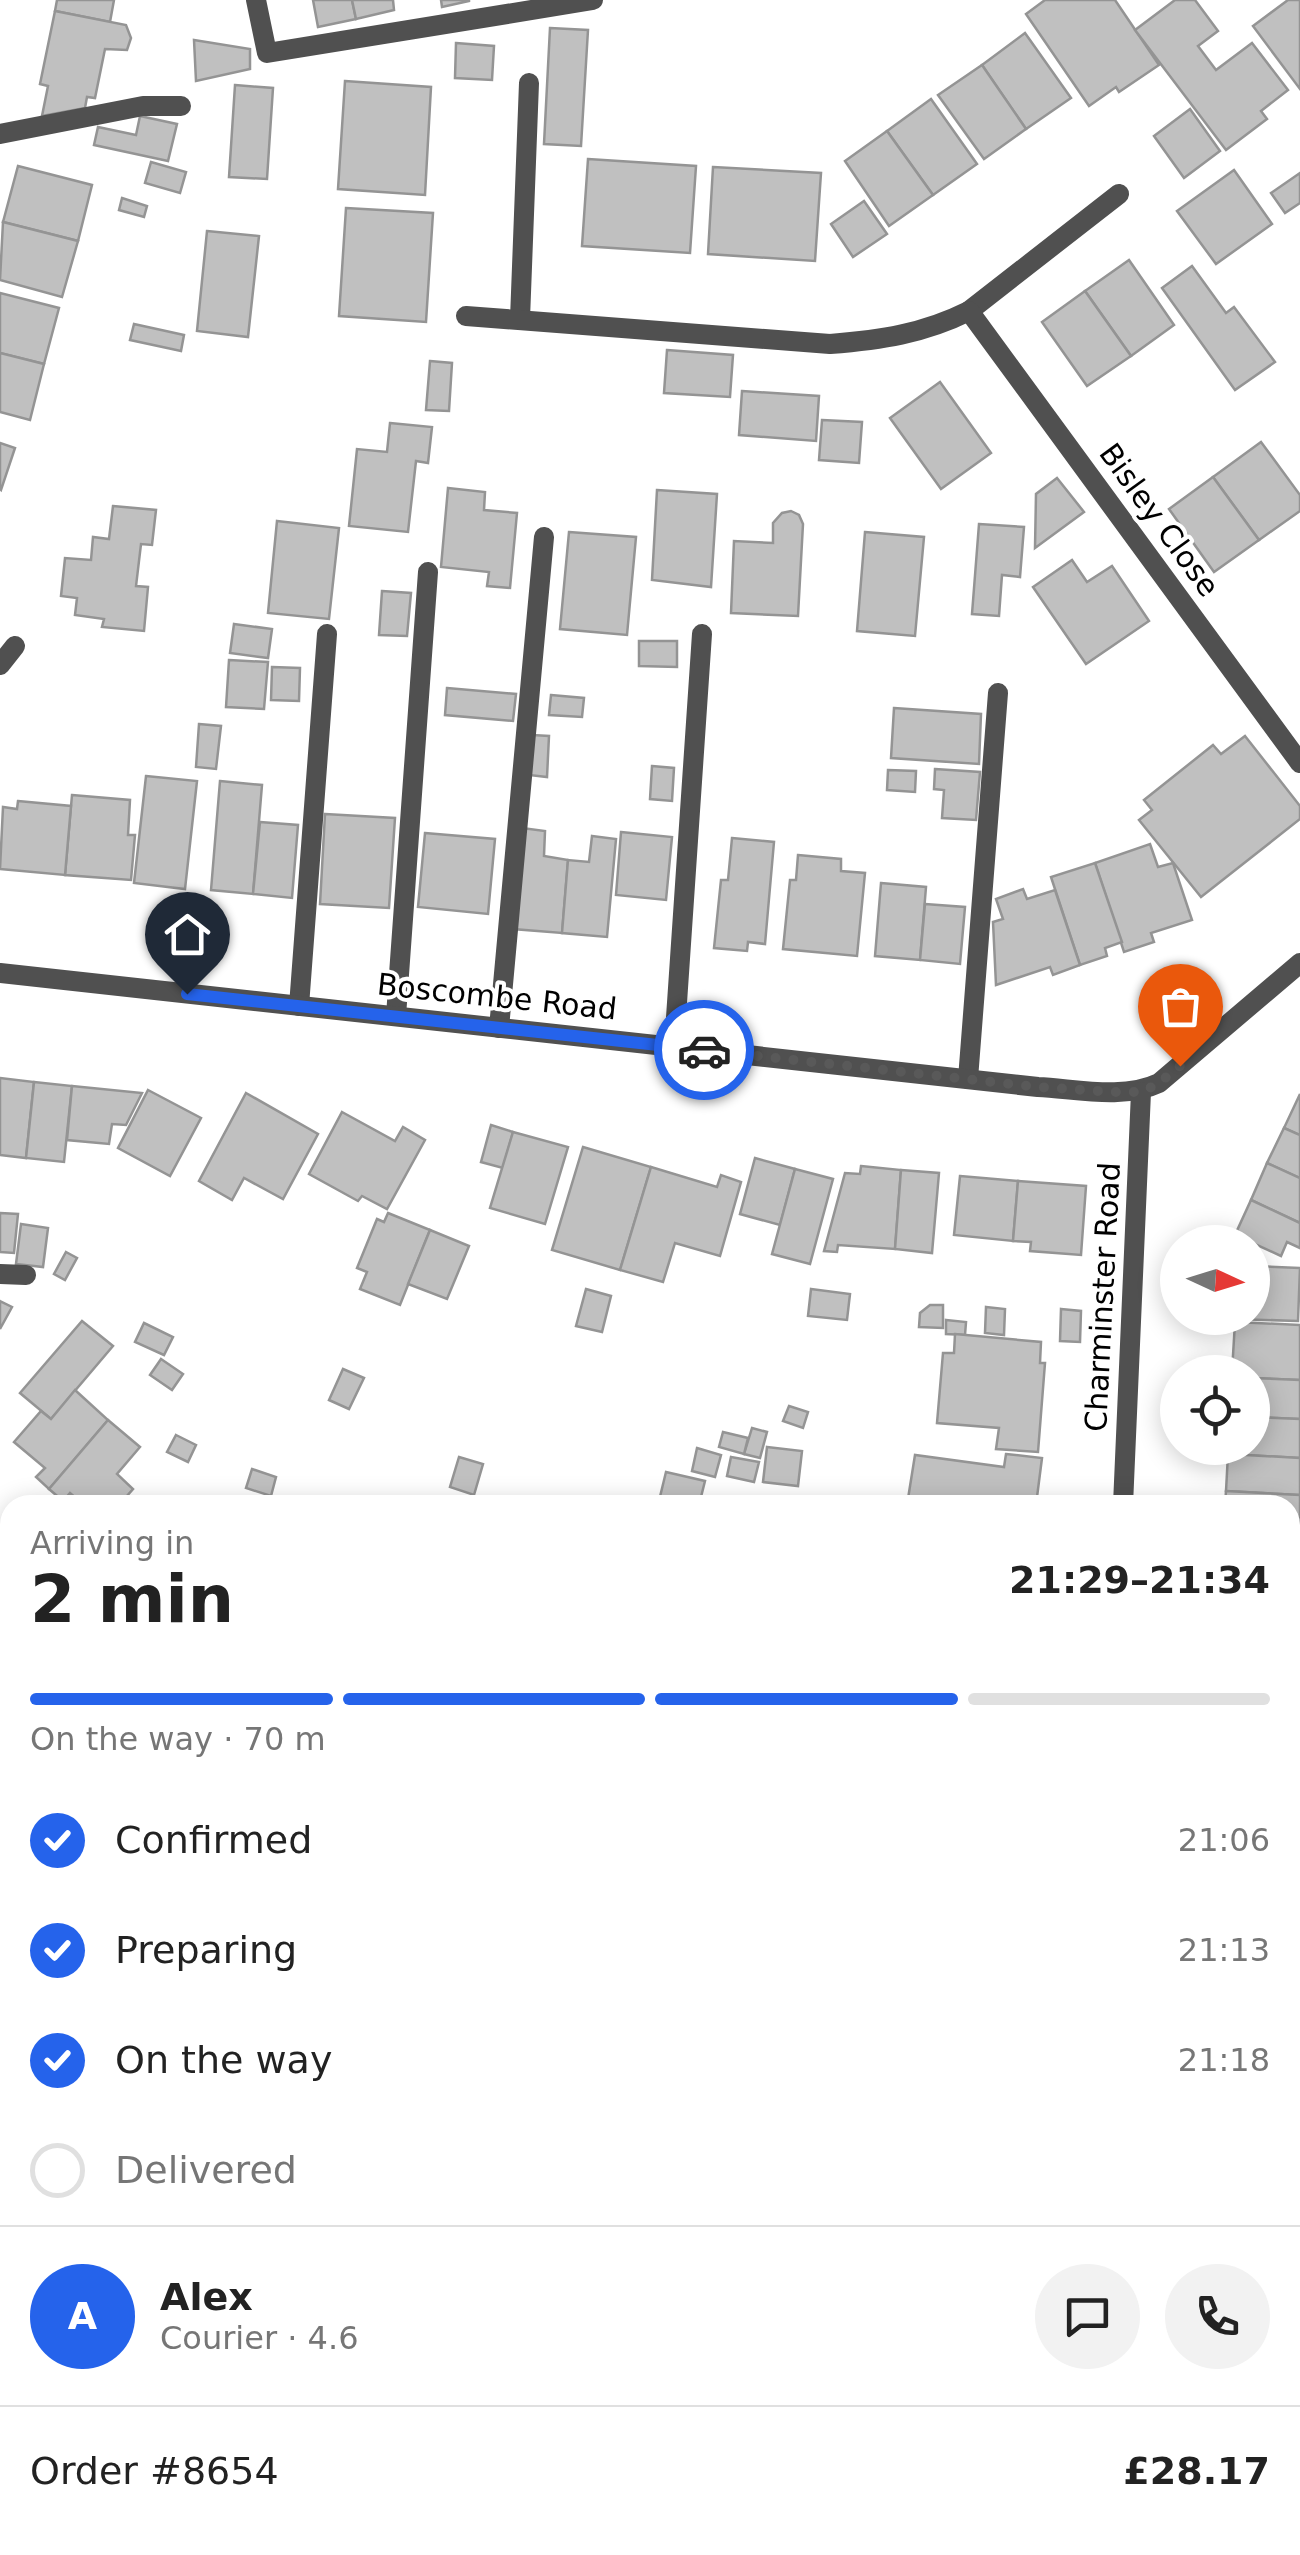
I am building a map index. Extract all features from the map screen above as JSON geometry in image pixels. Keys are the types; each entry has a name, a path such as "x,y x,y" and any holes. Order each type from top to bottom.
{"street":[{"path":"256,0 267,54 593,0"},
{"path":"520,319 529,83"},
{"path":"0,134 143,106 181,106"},
{"path":"466,316 830,344 887,340 936,328 969,311 1119,194"},
{"name":"Bisley Close","path":"969,311 1300,764"},
{"path":"499,1028 544,537"},
{"path":"396,1016 428,572"},
{"path":"299,1006 327,634"},
{"path":"674,1046 702,634"},
{"path":"0,665 15,646"},
{"path":"968,1079 998,694"},
{"path":"1142,1092 1159,1083 1300,963"},
{"name":"Boscombe Road","path":"0,973 1038,1087 1142,1092"},
{"name":"Charminster Road","path":"1123,1495 1142,1092"},
{"path":"0,1274 26,1275"}],"building":[{"path":"57,0 114,0 110,22 55,11"},
{"path":"313,0 352,0 356,19 318,27"},
{"path":"352,0 393,0 394,10 356,19"},
{"path":"441,0 469,0 469,1 442,7"},
{"path":"1045,0 1115,0 1159,65 1119,92 1116,87 1089,106 1026,14"},
{"path":"1175,0 1195,0 1218,31 1198,46 1216,70 1252,43 1288,90 1261,111 1267,119 1226,150 1135,30"},
{"path":"1288,0 1300,0 1300,89 1253,26"},
{"path":"55,11 126,25 131,38 127,50 105,49 95,98 87,97 85,108 42,116 48,86 40,84"},
{"path":"550,28 588,30 581,146 544,144"},
{"path":"1025,33 1071,98 1026,129 982,65"},
{"path":"194,40 250,49 250,69 196,81"},
{"path":"456,43 494,46 492,80 455,78"},
{"path":"982,65 1026,129 984,159 938,95"},
{"path":"345,81 431,87 425,195 338,189"},
{"path":"235,85 273,88 267,179 229,177"},
{"path":"931,99 977,164 933,195 887,131"},
{"path":"1190,109 1220,151 1184,178 1154,136"},
{"path":"140,116 177,124 168,161 94,145 98,127 136,135"},
{"path":"887,131 933,195 889,226 845,161"},
{"path":"588,159 696,166 690,253 582,246"},
{"path":"151,162 186,172 180,193 145,183"},
{"path":"18,166 92,185 78,241 3,222"},
{"path":"713,167 821,173 815,261 708,254"},
{"path":"1234,170 1272,224 1216,264 1177,211"},
{"path":"1300,173 1300,203 1285,213 1271,193"},
{"path":"122,198 147,206 144,217 119,210"},
{"path":"864,201 887,234 853,257 831,224"},
{"path":"346,208 433,213 426,322 339,316"},
{"path":"3,222 78,241 62,297 0,280"},
{"path":"207,231 259,236 248,337 197,331"},
{"path":"1129,260 1174,325 1131,356 1085,291"},
{"path":"1192,266 1226,313 1234,307 1275,362 1235,390 1162,288"},
{"path":"1085,291 1131,356 1087,386 1042,322"},
{"path":"0,293 59,308 44,364 0,353"},
{"path":"134,324 184,335 181,351 130,340"},
{"path":"667,350 733,355 730,397 664,393"},
{"path":"0,353 44,364 30,420 0,412"},
{"path":"430,361 452,363 449,411 426,410"},
{"path":"940,382 991,453 941,489 890,418"},
{"path":"742,391 819,396 816,441 739,435"},
{"path":"822,420 862,422 859,463 819,460"},
{"path":"390,423 432,427 428,463 416,461 408,532 349,526 357,449 387,452"},
{"path":"1261,442 1300,495 1300,511 1259,540 1213,477"},
{"path":"0,443 15,448 1,490 0,489"},
{"path":"1213,477 1259,540 1214,572 1169,509"},
{"path":"1057,478 1084,512 1035,548 1036,494"},
{"path":"448,488 485,492 484,510 517,513 510,588 487,586 489,572 441,567"},
{"path":"657,490 717,494 711,587 652,580"},
{"path":"113,506 156,510 152,545 141,544 136,586 148,587 144,631 102,627 104,619 75,615 77,598 61,596 65,558 91,560 93,537 109,539"},
{"path":"791,511 799,515 803,524 798,616 731,613 734,541 773,543 773,523 782,513"},
{"path":"277,521 339,528 329,619 268,613"},
{"path":"979,524 1024,527 1020,577 1002,575 999,616 972,614"},
{"path":"569,532 636,537 627,635 560,629"},
{"path":"865,532 924,537 915,636 857,631"},
{"path":"1072,560 1087,582 1112,566 1149,621 1086,664 1033,587"},
{"path":"382,591 411,593 407,636 379,635"},
{"path":"234,624 272,629 268,658 230,653"},
{"path":"639,641 677,641 677,667 639,666"},
{"path":"229,660 268,662 264,709 226,707"},
{"path":"272,667 300,668 299,701 271,700"},
{"path":"447,688 516,694 513,721 445,715"},
{"path":"551,695 584,698 582,717 549,715"},
{"path":"894,708 981,714 979,764 891,758"},
{"path":"199,724 221,726 216,769 196,767"},
{"path":"532,735 549,736 547,777 529,775"},
{"path":"1245,736 1300,806 1300,819 1201,897 1139,820 1152,810 1144,800 1213,745 1221,754"},
{"path":"652,766 674,768 672,801 650,799"},
{"path":"935,769 980,772 976,820 942,818 944,790 934,789"},
{"path":"888,770 916,771 915,792 887,790"},
{"path":"146,776 197,781 185,889 134,883"},
{"path":"220,781 262,785 253,894 211,890"},
{"path":"72,795 130,800 128,835 135,835 131,880 65,875"},
{"path":"18,801 71,806 65,875 0,869 3,807 17,809"},
{"path":"325,814 395,818 389,908 320,904"},
{"path":"260,822 298,825 292,898 253,894"},
{"path":"522,828 545,831 544,856 568,860 562,933 513,929"},
{"path":"621,832 672,837 666,900 616,895"},
{"path":"425,833 495,839 488,914 418,907"},
{"path":"592,836 616,839 607,937 562,933 568,860 589,862"},
{"path":"732,838 774,842 765,944 748,942 747,951 714,948 721,880 728,880"},
{"path":"1150,844 1158,867 1173,863 1192,920 1151,933 1154,942 1124,952 1095,863"},
{"path":"798,855 841,859 841,871 865,873 857,956 783,949 790,880 796,880"},
{"path":"1095,863 1122,942 1105,948 1107,956 1080,965 1051,877"},
{"path":"881,883 926,887 920,960 875,956"},
{"path":"1023,889 1027,899 1055,890 1080,965 1053,975 1050,967 996,985 993,922 1003,919 996,899"},
{"path":"925,904 965,907 960,964 920,960"},
{"path":"0,1078 34,1082 26,1158 0,1155"},
{"path":"34,1082 72,1086 64,1162 26,1158"},
{"path":"72,1086 142,1093 126,1125 112,1124 109,1144 67,1140"},
{"path":"148,1090 201,1118 170,1176 118,1148"},
{"path":"246,1093 318,1134 283,1199 244,1178 232,1200 199,1181"},
{"path":"1300,1094 1300,1135 1284,1128"},
{"path":"342,1112 395,1141 403,1127 425,1140 387,1209 362,1196 358,1201 309,1174"},
{"path":"491,1125 513,1132 503,1168 481,1162"},
{"path":"1284,1128 1300,1135 1300,1178 1267,1163"},
{"path":"513,1132 568,1147 545,1224 490,1208"},
{"path":"583,1147 651,1167 620,1270 552,1250"},
{"path":"755,1158 795,1169 780,1225 740,1214"},
{"path":"1267,1163 1300,1178 1300,1223 1251,1200"},
{"path":"861,1166 901,1170 895,1249 838,1245 837,1252 824,1251 845,1173 860,1174"},
{"path":"651,1167 717,1187 721,1175 741,1182 720,1256 675,1243 663,1282 620,1270"},
{"path":"795,1169 833,1179 810,1264 772,1254"},
{"path":"901,1170 939,1173 932,1253 895,1249"},
{"path":"960,1176 1018,1181 1013,1241 954,1235"},
{"path":"1018,1181 1086,1186 1081,1255 1030,1251 1031,1242 1013,1241"},
{"path":"1251,1200 1300,1223 1300,1248 1287,1242 1281,1256 1270,1251 1270,1225 1240,1225"},
{"path":"0,1213 18,1214 14,1253 0,1252"},
{"path":"388,1213 430,1230 400,1305 360,1289 367,1272 357,1268 377,1219 384,1222"},
{"path":"21,1224 48,1228 43,1267 16,1264"},
{"path":"430,1230 469,1246 447,1299 408,1284"},
{"path":"66,1252 77,1258 65,1280 54,1274"},
{"path":"1270,1267 1300,1268 1298,1321 1270,1320"},
{"path":"586,1289 611,1296 602,1332 576,1326"},
{"path":"811,1289 850,1294 847,1320 808,1316"},
{"path":"0,1301 12,1307 0,1329"},
{"path":"930,1305 943,1305 943,1328 919,1327 920,1313"},
{"path":"986,1307 1005,1309 1004,1335 985,1333"},
{"path":"1061,1309 1081,1311 1080,1342 1060,1341"},
{"path":"946,1320 966,1322 965,1335 946,1334"},
{"path":"82,1321 113,1346 51,1419 20,1393"},
{"path":"144,1323 173,1337 164,1355 135,1342"},
{"path":"1270,1324 1300,1325 1300,1380 1270,1379 1270,1355 1233,1355 1234,1335 1270,1335"},
{"path":"955,1334 1041,1342 1040,1363 1045,1363 1038,1452 996,1449 999,1428 937,1423 943,1353 954,1353"},
{"path":"161,1359 183,1374 172,1390 150,1375"},
{"path":"343,1369 364,1378 349,1409 329,1400"},
{"path":"1270,1379 1300,1380 1300,1419 1270,1418"},
{"path":"75,1390 108,1420 49,1489 36,1477 45,1468 14,1442 41,1411 51,1419"},
{"path":"789,1406 808,1412 803,1428 783,1421"},
{"path":"1270,1418 1300,1419 1300,1458 1270,1456"},
{"path":"108,1420 140,1447 117,1474 133,1489 128,1495 56,1495 49,1489"},
{"path":"752,1428 767,1432 760,1458 744,1454"},
{"path":"723,1432 748,1438 744,1454 719,1447"},
{"path":"176,1435 196,1445 188,1462 167,1452"},
{"path":"767,1447 802,1451 798,1486 763,1482"},
{"path":"697,1448 721,1455 715,1477 692,1471"},
{"path":"1006,1454 1042,1458 1037,1495 909,1495 915,1455 1004,1467"},
{"path":"1270,1456 1300,1458 1300,1495 1226,1491 1227,1465 1270,1465"},
{"path":"459,1457 483,1464 474,1495 450,1487"},
{"path":"731,1457 759,1462 754,1482 727,1476"},
{"path":"252,1469 276,1477 271,1495 246,1488"},
{"path":"666,1472 705,1481 702,1495 660,1495"},
{"path":"1226,1491 1300,1495 1226,1495"}],"way so far":[{"path":"704,1050 1115,1092 1142,1092 1180,1066"}],"route":[{"path":"187,994 704,1050"}]}
